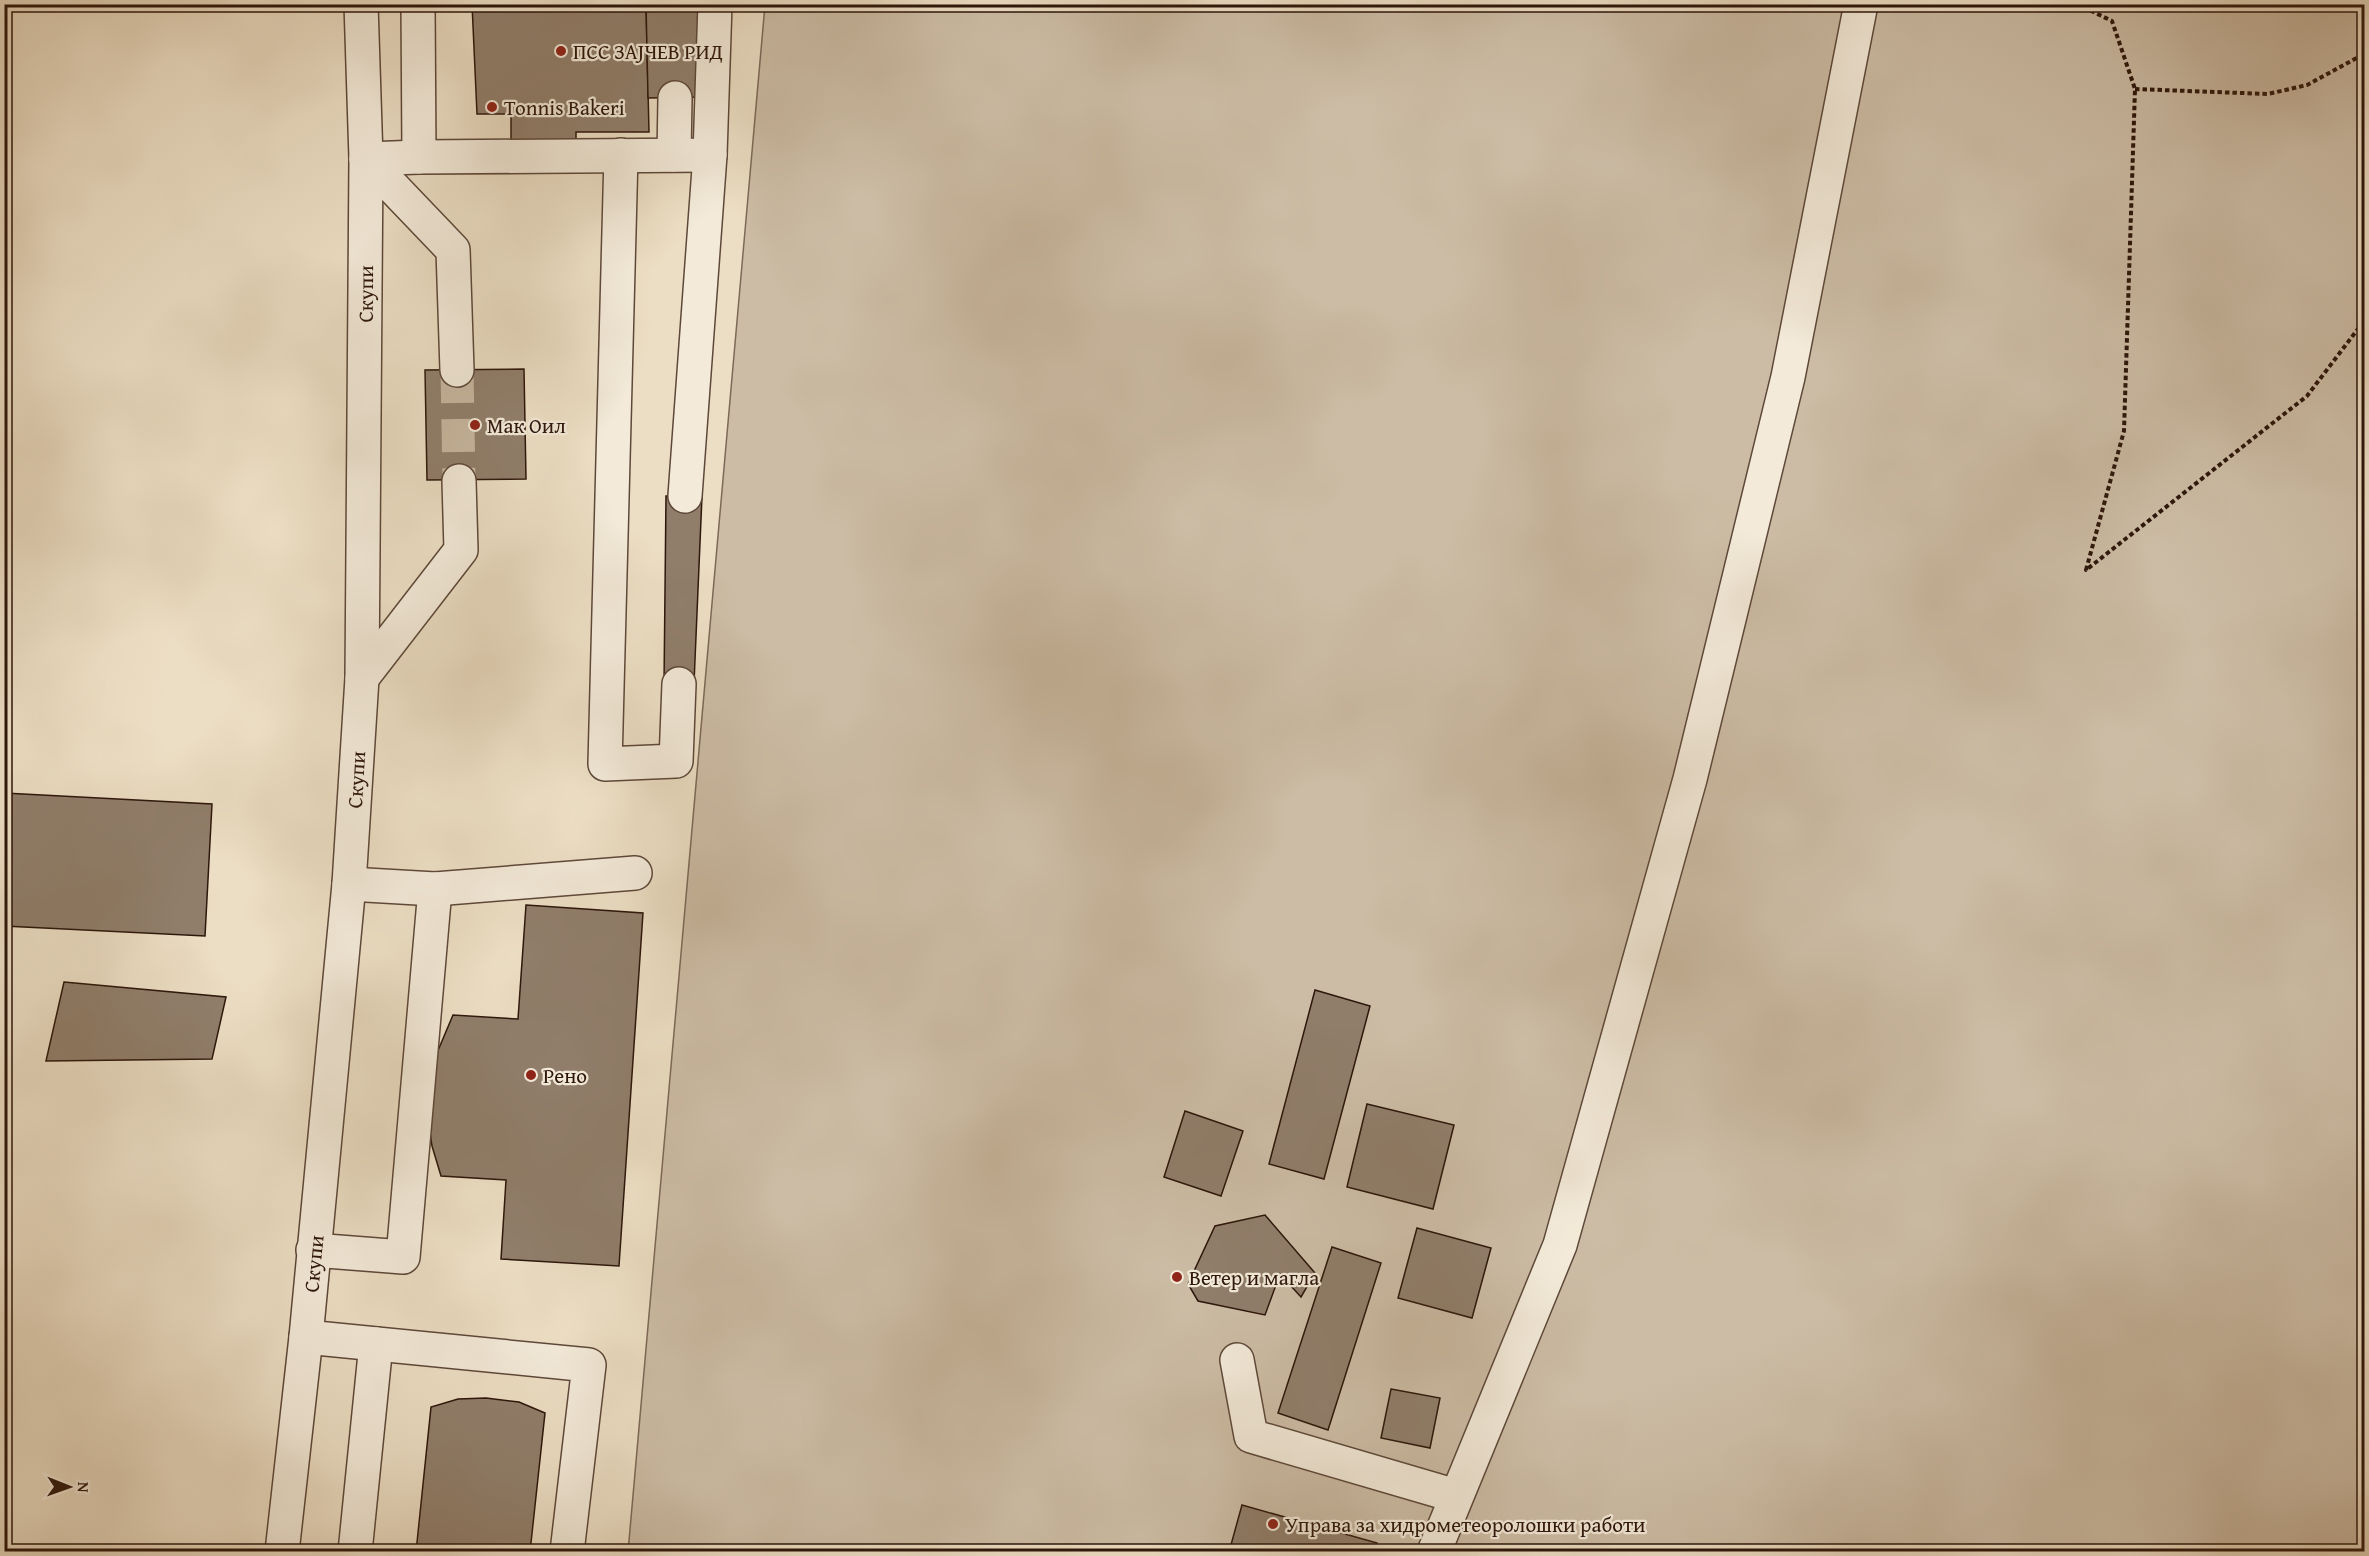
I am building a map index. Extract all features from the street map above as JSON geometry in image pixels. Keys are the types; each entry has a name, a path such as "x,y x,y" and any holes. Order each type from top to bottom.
{"street":[{"name":"Скупи","path":"282,1551 306,1337 349,885 362,678 366,159 361,4"},
{"path":"418,4 419,157"},
{"path":"685,496 710,155 715,4"},
{"path":"1434,1551 1560,1245 1690,778 1788,377 1861,4"},
{"path":"674,155 675,98"},
{"path":"621,155 605,764 676,761 679,684"},
{"path":"366,159 710,155"},
{"path":"366,159 453,250 457,370"},
{"path":"362,678 461,550 459,481"},
{"path":"349,885 435,889 635,873"},
{"path":"313,1250 404,1257 435,889"},
{"path":"306,1337 589,1365 567,1551"},
{"path":"355,1551 376,1344"},
{"path":"1237,1360 1251,1436 1456,1496"}],"path":[{"path":"2077,4 2112,21 2135,89 2124,432 2086,570 2307,396 2364,321"},
{"path":"2135,89 2268,94 2307,85 2364,54"}],"shaded area":[{"path":"765,5 2364,5 2364,1551 628,1552"}],"building":[{"name":"ПСС ЗАЈЧЕВ РИД","path":"472,4 646,4 649,132 576,132 576,146 511,143 511,114 477,114"},
{"path":"646,4 702,4 703,97 648,98"},
{"name":"Мак Оил","path":"524,369 526,479 427,480 425,370"},
{"path":"666,496 702,496 694,683 664,685"},
{"path":"4,793 212,804 205,936 4,926"},
{"name":"Рено","path":"526,905 643,913 619,1266 501,1259 506,1180 441,1176 432,1146 427,1113 434,1060 453,1015 518,1019"},
{"path":"64,982 226,997 212,1059 46,1061"},
{"path":"1315,990 1370,1006 1324,1179 1269,1164"},
{"path":"1367,1104 1454,1125 1433,1209 1347,1187"},
{"path":"1185,1111 1243,1131 1221,1196 1164,1177"},
{"path":"1265,1215 1315,1273 1301,1297 1280,1274 1265,1315 1198,1301 1188,1284 1215,1226"},
{"path":"1417,1228 1491,1248 1472,1318 1398,1298"},
{"path":"1332,1247 1381,1263 1328,1430 1278,1413"},
{"path":"1391,1389 1440,1398 1430,1448 1381,1438"},
{"path":"486,1398 519,1402 545,1413 530,1552 416,1552 431,1407 458,1399"},
{"name":"Управа за хидрометеоролошки работи","path":"1242,1505 1377,1543 1374,1552 1229,1552"}],"tunnel":[{"path":"457,370 459,481"}],"place":[{"name":"ПСС ЗАЈЧЕВ РИД","path":"561,51"},
{"name":"Tonnis Bakeri","path":"492,107"},
{"name":"Мак Оил","path":"475,425"},
{"name":"Рено","path":"531,1075"},
{"name":"Ветер и магла","path":"1177,1277"},
{"name":"Управа за хидрометеоролошки работи","path":"1273,1524"}]}
